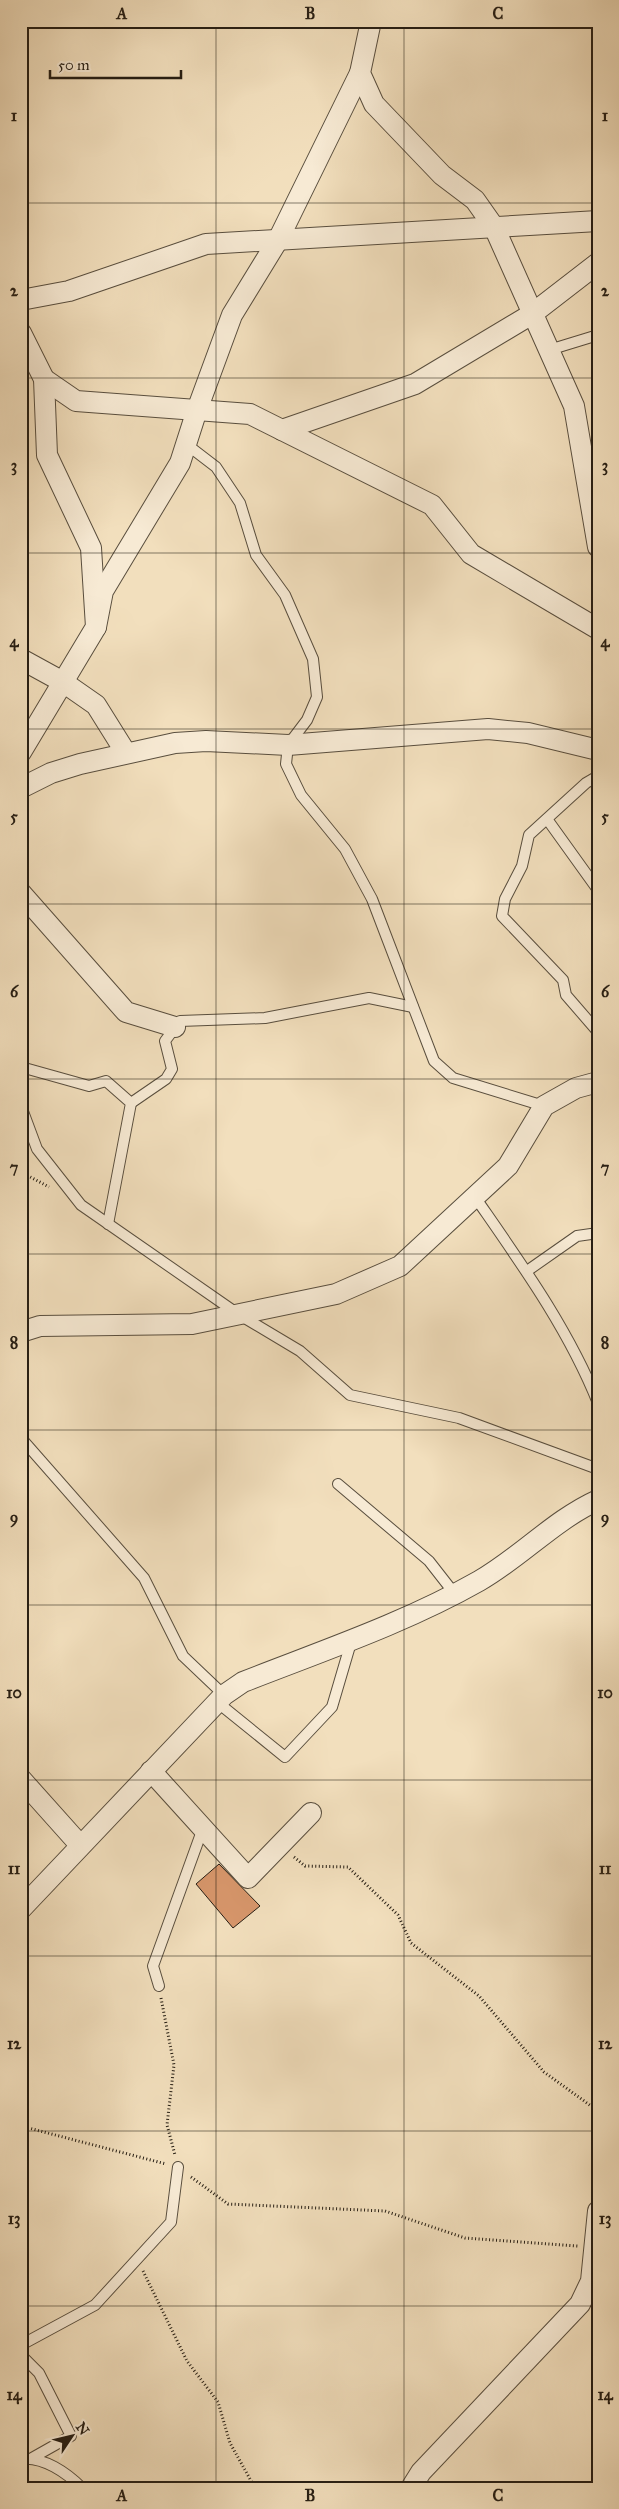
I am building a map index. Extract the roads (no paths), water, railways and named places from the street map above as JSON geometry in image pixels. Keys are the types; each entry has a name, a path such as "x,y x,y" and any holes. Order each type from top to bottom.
{"street":[{"path":"21,752 96,627 103,591 180,463 197,410 232,315 278,240 360,73 371,21"},
{"path":"360,73 374,104 442,175 475,200 494,227 574,406 596,521 598,547"},
{"path":"21,300 69,291 206,244 598,221"},
{"path":"282,430 415,384 532,314 598,263"},
{"path":"21,333 44,379 48,455 91,548 96,627"},
{"path":"44,379 76,401 250,414 432,506 471,554 598,629"},
{"path":"21,659 63,682 96,705 126,753"},
{"path":"21,788 51,773 126,753 175,743 206,741 288,745 488,729 528,733 598,750"},
{"path":"21,893 126,1012 176,1027"},
{"path":"21,1332 40,1326 192,1324 336,1294 400,1266 508,1166 544,1106 576,1088 598,1082"},
{"path":"21,1909 220,1699 243,1682 423,1611 503,1566 543,1534 598,1500"},
{"path":"151,1771 248,1878 311,1813"},
{"path":"21,1779 80,1845"},
{"path":"411,2488 421,2472 580,2304 590,2280 598,2210"}],"lane":[{"path":"549,350 598,335"},
{"path":"186,444 216,467 240,503 256,555 285,595 313,659 317,697 307,720 288,745 286,764 302,795 345,849 367,891 434,1061 453,1078 544,1106"},
{"path":"598,776 586,783 529,835 522,866 505,899 502,916 562,980 566,995 598,1032"},
{"path":"547,819 598,890"},
{"path":"108,1224 131,1103 166,1079 172,1069 166,1041 180,1021 266,1018 369,998 413,1007"},
{"path":"21,1067 89,1086 106,1081 131,1103"},
{"path":"21,1106 37,1149 81,1205 238,1314 300,1351 350,1395 459,1418 598,1469"},
{"path":"475,1197 527,1271 584,1369 598,1403"},
{"path":"527,1271 577,1236 598,1233"},
{"path":"21,1438 144,1578 183,1656 220,1699 285,1757 332,1707 352,1639"},
{"path":"338,1484 430,1561 454,1593"},
{"path":"159,1986 153,1966 203,1828"},
{"path":"21,2345 95,2305 171,2222 178,2167"},
{"path":"21,2355 39,2373 71,2436 27,2458"},
{"path":"27,2458 68,2474 82,2488"}]}
